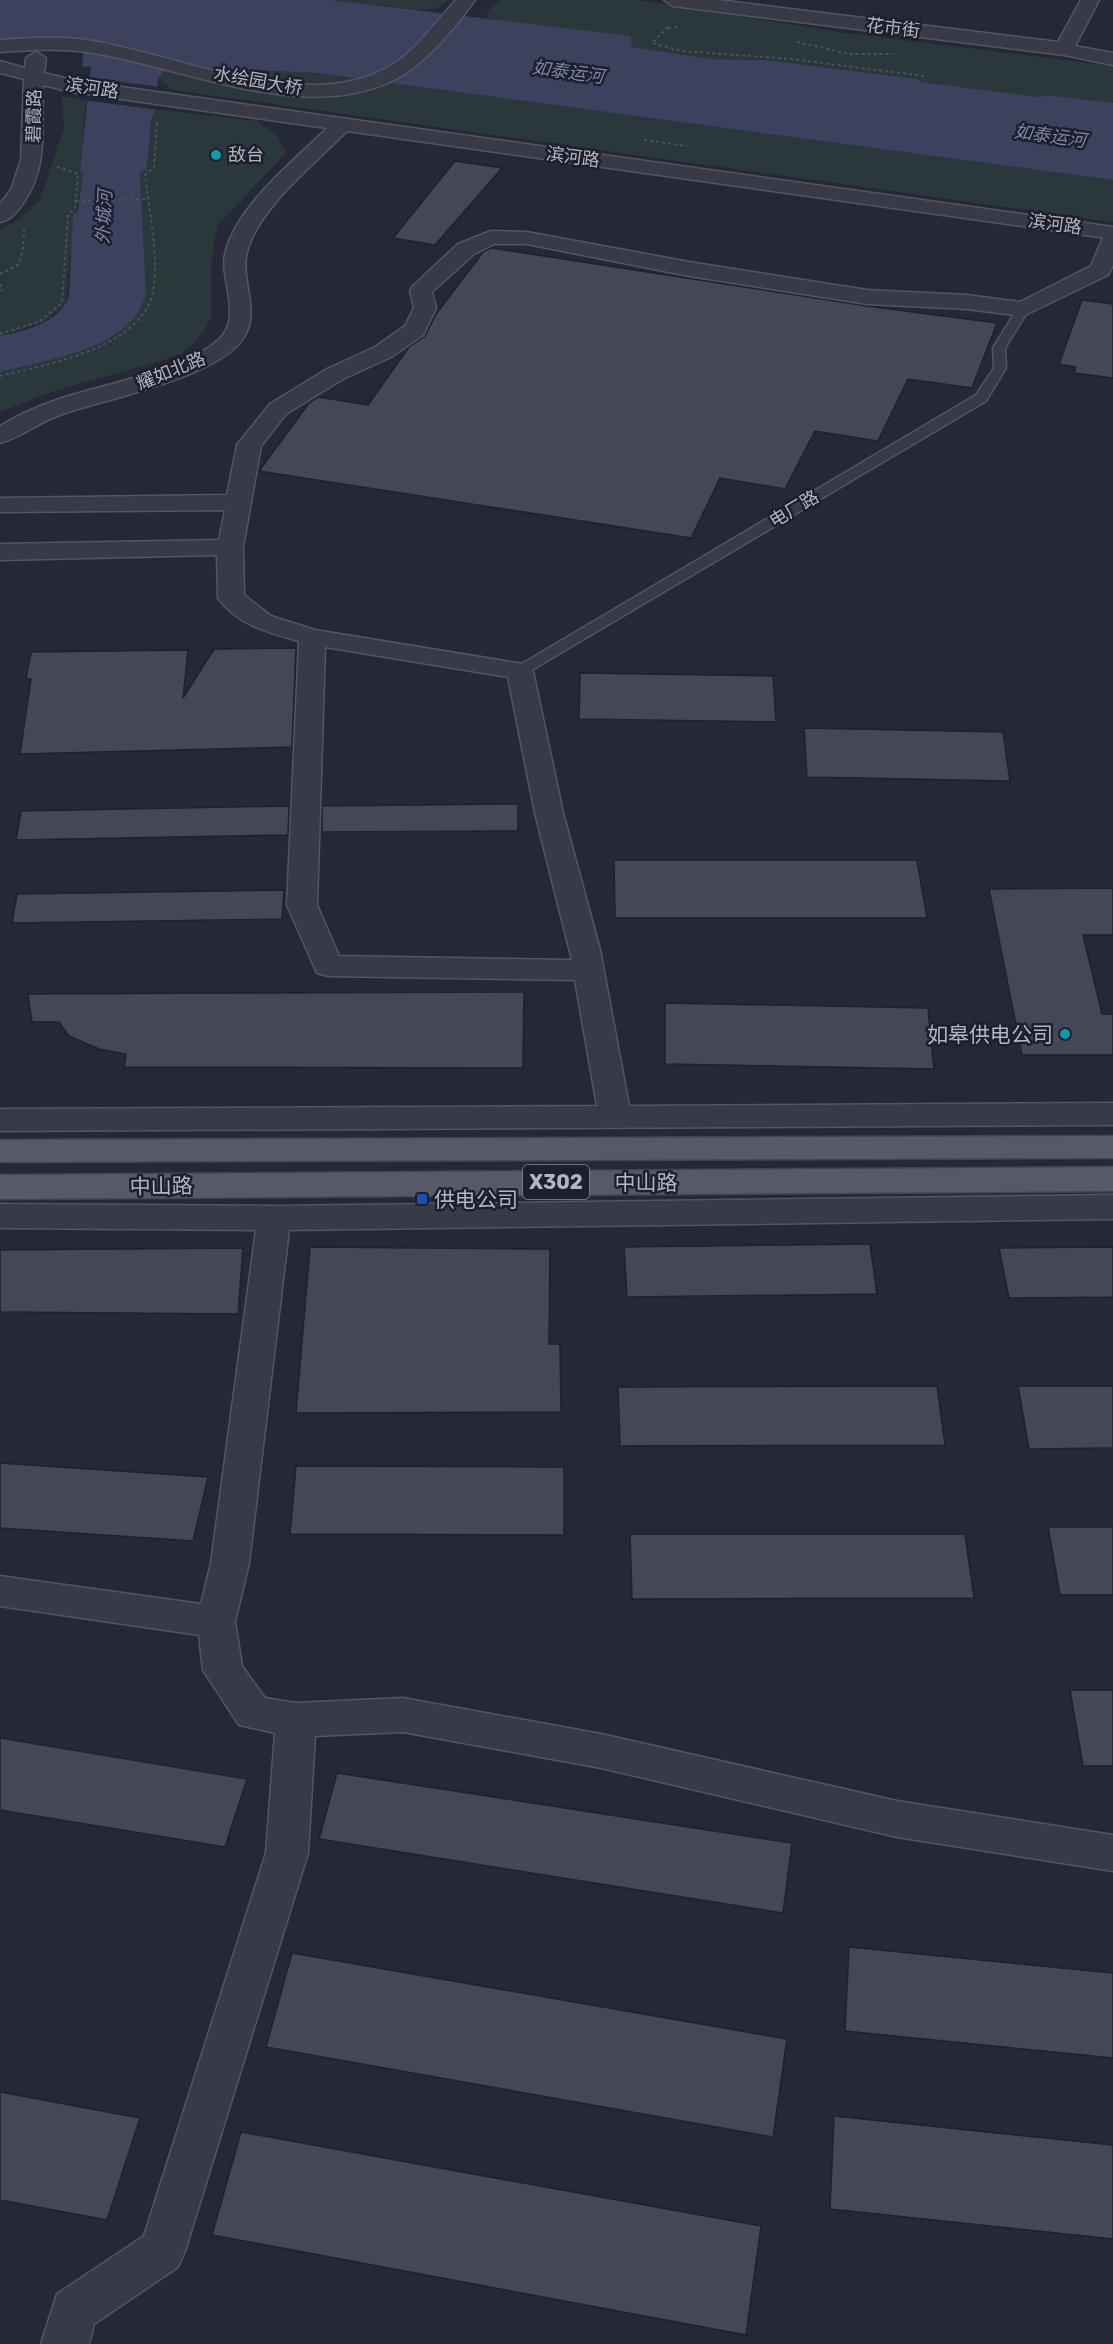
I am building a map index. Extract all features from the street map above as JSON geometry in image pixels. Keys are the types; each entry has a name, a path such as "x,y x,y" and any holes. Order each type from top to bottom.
{"main road":[{"name":"中山路","path":"0,1151 1113,1148"},
{"name":"中山路","path":"0,1187 1113,1179"}],"street":[{"name":"水绘园大桥","path":"0,46 47,44 87,46 271,86 295,90 328,91 354,87 381,79 400,68 465,0"},
{"name":"花市街","path":"676,0 1064,49 1113,59"},
{"path":"1064,49 1090,0"},
{"path":"35,78 47,44"},
{"name":"碧霞路","path":"0,67 35,78 35,147 19,194 4,211"},
{"name":"滨河路","path":"35,78 71,86 1113,232"},
{"name":"耀如北路","path":"0,436 17,424 48,411 177,372 213,354 233,336 241,317 233,270 236,249 249,223 343,124"},
{"path":"615,1117 586,970 585,950 549,813 520,671 312,637 262,622 231,598 230,548 249,445 278,409 335,374 383,352 415,330 425,308 421,291 466,249 491,237 527,238 689,270 867,297 967,302 1023,309 1100,270 1113,238"},
{"path":"0,504 239,502"},
{"path":"0,552 230,548"},
{"path":"312,637 302,905 328,966 586,970"},
{"path":"0,1120 1113,1113"},
{"path":"0,1216 274,1218 1113,1207"},
{"path":"274,1218 230,1563 216,1622 223,1670 253,1713 296,1720 403,1715 601,1750 897,1819 1113,1853"},
{"path":"0,1591 216,1622"},
{"path":"65,2344 74,2310 162,2251 287,1853 296,1720"}],"lane":[{"name":"电厂路","path":"520,671 981,398 1000,368 999,348 1023,309"}],"path":[{"path":"676,0 668,28 652,43 682,51 791,58 924,76"},
{"path":"0,376 92,349 119,336 135,323 151,300 153,274 145,175 154,167 157,123 182,121 189,102"},
{"path":"0,334 39,322 62,303 68,215 75,208 78,174 32,159"},
{"path":"76,201 148,200"},
{"path":"0,274 18,265 23,250 24,231 4,211"},
{"path":"0,284 3,289 0,292"}],"shaded area":[{"path":"331,0 449,0 435,9 415,10"},
{"path":"500,0 638,0 838,32 1113,66 1113,103 1049,95 1039,97 765,60 711,59 632,47 631,37 488,19 487,12"},
{"path":"233,69 316,73 1113,180 1113,222 173,90 158,78 164,71"},
{"path":"62,96 86,101 80,171 83,173 70,254 66,304 44,322 0,336 0,230 18,220 40,200 64,129"},
{"path":"156,109 256,121 277,135 286,153 217,226 211,265 211,317 204,331 180,354 57,390 0,412 0,372 68,355 102,342 130,323 140,310 146,295 140,173 147,168 151,121"}],"water":[{"path":"0,0 331,0 631,36 632,47 711,59 765,60 1039,97 1049,95 1113,103 1113,180 316,73 233,69 164,71 158,78 147,168 140,173 146,295 139,310 130,323 102,342 51,360 0,372 0,336 30,328 50,319 58,313 69,296 73,215 78,211 83,173 80,171 91,67 82,66 83,53 63,45 43,41 0,40"}],"pier":[{"path":"85,77 160,87 159,110 83,100"}],"building":[{"path":"455,161 502,168 435,245 393,238"},
{"path":"492,248 867,306 997,323 972,388 908,379 878,441 815,431 785,489 720,478 691,538 259,471 309,403 318,397 368,405 409,347 425,336 436,314 484,251"},
{"path":"1082,300 1113,304 1113,378 1074,373 1076,367 1059,364"},
{"path":"296,648 292,747 20,754 31,679 26,679 31,652 188,650 183,698 214,649"},
{"path":"580,673 773,676 776,722 579,719"},
{"path":"804,728 1003,732 1010,781 807,777"},
{"path":"518,804 518,831 322,832 322,806"},
{"path":"289,806 288,835 16,840 21,811"},
{"path":"614,860 917,860 927,918 615,918"},
{"path":"1113,888 1113,935 1083,935 1102,1014 1113,1014 1113,1055 1022,1055 989,889"},
{"path":"284,890 282,919 12,923 17,894"},
{"path":"524,992 523,1068 124,1067 126,1054 99,1049 69,1036 59,1022 32,1022 28,994"},
{"path":"665,1003 928,1008 934,1069 665,1064"},
{"path":"870,1244 877,1294 627,1297 624,1247"},
{"path":"310,1247 550,1249 549,1344 560,1344 561,1412 296,1413"},
{"path":"1113,1247 1113,1297 1009,1298 999,1248"},
{"path":"243,1248 238,1314 0,1312 0,1250"},
{"path":"937,1386 945,1445 620,1446 618,1387"},
{"path":"1018,1386 1113,1386 1113,1448 1029,1449"},
{"path":"0,1463 208,1477 193,1541 0,1528"},
{"path":"296,1466 564,1467 564,1535 290,1534"},
{"path":"1048,1527 1113,1527 1113,1595 1060,1595"},
{"path":"630,1534 965,1534 974,1598 632,1599"},
{"path":"1070,1690 1113,1690 1113,1766 1083,1766"},
{"path":"0,1738 247,1779 225,1847 0,1810"},
{"path":"337,1773 792,1843 783,1913 319,1839"},
{"path":"849,1947 1113,1973 1113,2058 845,2031"},
{"path":"292,1953 787,2039 773,2137 266,2047"},
{"path":"0,2092 140,2118 107,2220 0,2200"},
{"path":"834,2116 1113,2145 1113,2239 830,2209"},
{"path":"241,2132 761,2226 746,2335 212,2235"}],"place":[{"name":"敌台","path":"216,155"},
{"name":"如皋供电公司","path":"1065,1034"},
{"name":"供电公司","path":"422,1199"}],"water label":[{"name":"如泰运河","path":"568,72"},
{"name":"如泰运河","path":"1050,136"},
{"name":"外城河","path":"104,217"}]}
